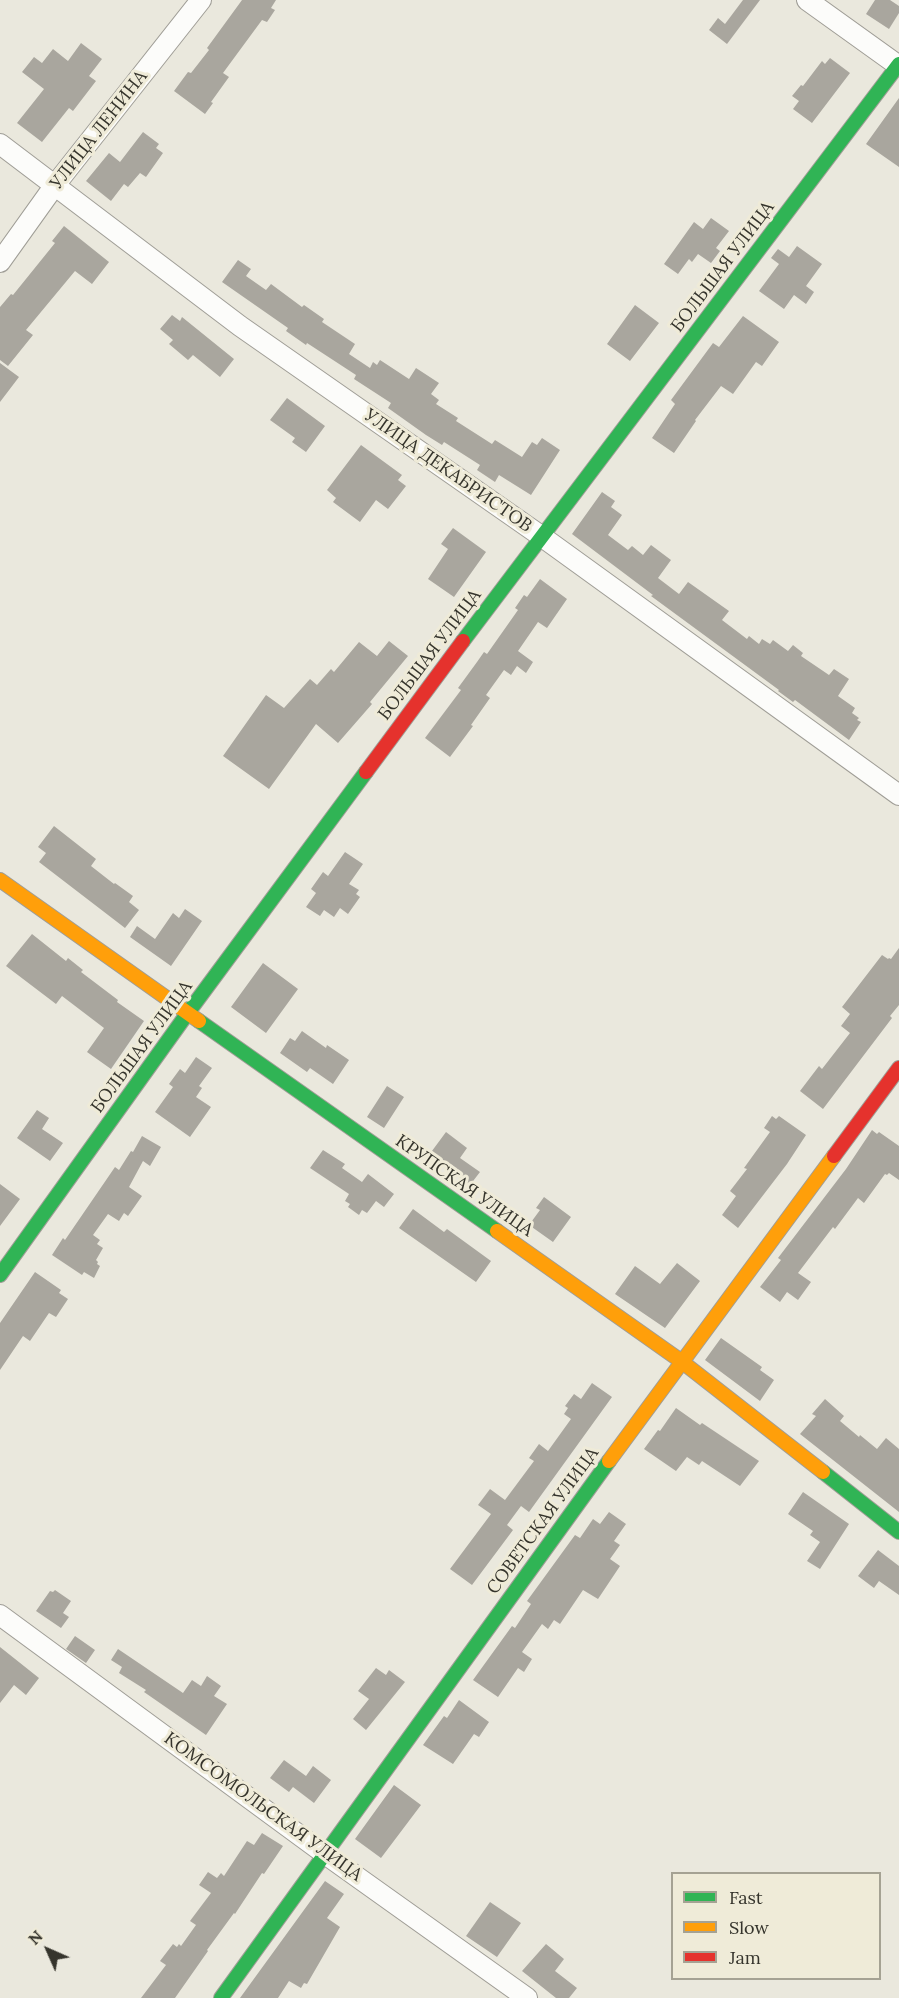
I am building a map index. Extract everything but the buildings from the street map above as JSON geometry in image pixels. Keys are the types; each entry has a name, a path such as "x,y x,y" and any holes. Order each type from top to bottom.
{"street":[{"name":"УЛИЦА ЛЕНИНА","path":"0,262 55,185 201,0"},
{"path":"807,0 899,65"},
{"name":"БОЛЬШАЯ УЛИЦА","path":"0,1275 187,1014 541,536 899,65"},
{"name":"УЛИЦА ДЕКАБРИСТОВ","path":"0,144 240,326 541,536 899,795"},
{"name":"КРУПСКАЯ УЛИЦА","path":"0,880 681,1361 899,1532"},
{"name":"СОВЕТСКАЯ УЛИЦА","path":"221,1998 681,1361 899,1068"},
{"name":"КОМСОМОЛЬСКАЯ УЛИЦА","path":"0,1615 325,1854 527,1998"}],"traffic: fast":[{"path":"463,641 899,64"},
{"path":"0,1275 187,1014 366,772"},
{"path":"199,1021 497,1231"},
{"path":"221,1998 609,1461"},
{"path":"823,1472 899,1532"}],"traffic: slow":[{"path":"0,880 199,1021"},
{"path":"609,1461 834,1156"},
{"path":"497,1231 681,1361 823,1472"}],"traffic: jam":[{"path":"366,772 463,641"},
{"path":"834,1156 899,1068"}]}
